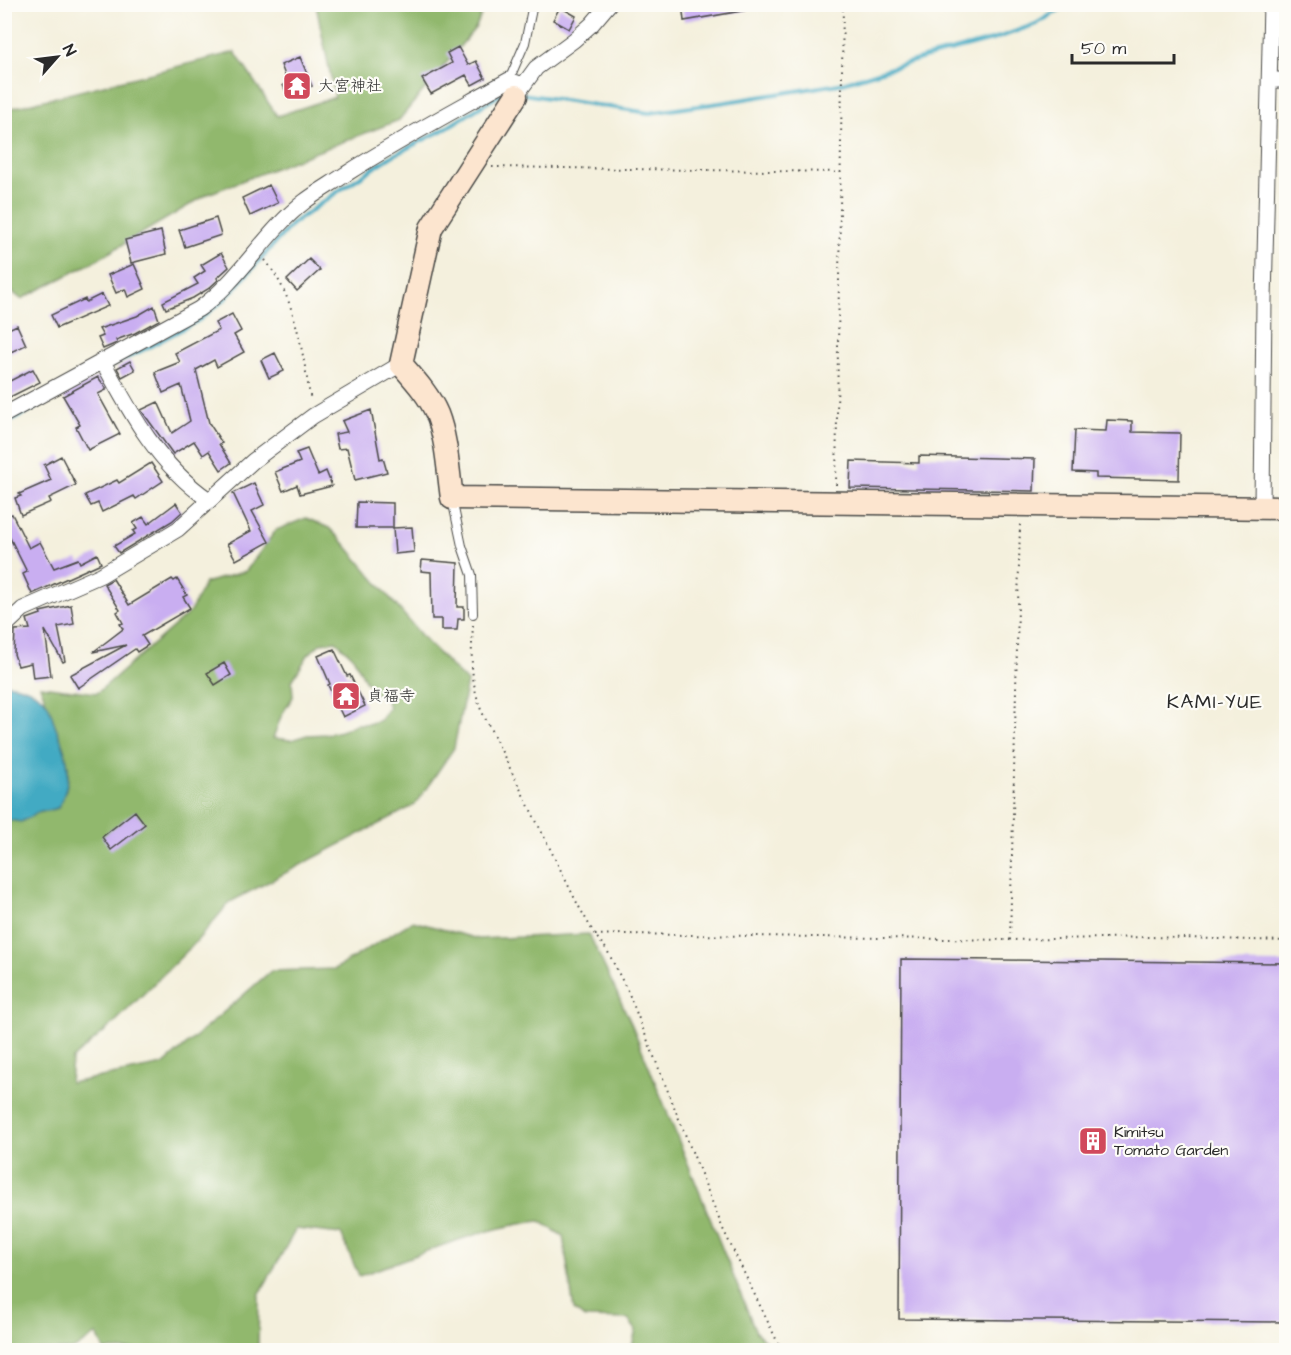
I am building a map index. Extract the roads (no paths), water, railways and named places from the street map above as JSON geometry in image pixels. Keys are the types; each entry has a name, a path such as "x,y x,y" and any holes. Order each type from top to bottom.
{"street":[{"path":"5,628 23,609 101,575 178,530 253,461 313,416 401,364 431,228 517,88 536,68 592,24 609,4"},
{"path":"1262,508 1271,4"},
{"path":"1269,80 1287,80"},
{"path":"4,415 105,365 212,300 275,228 305,201 375,156 517,88"},
{"path":"401,364 418,384 436,413 443,438 452,498 1287,508"},
{"path":"105,365 145,436 166,462 191,487 210,500"}],"lane":[{"path":"517,88 533,4"},
{"path":"452,498 462,546 472,575 473,614"}],"water":[{"path":"6,684 28,689 47,703 66,756 68,776 67,786 58,808 37,813 21,822 9,820 5,828"}],"waterway":[{"path":"523,94 649,113 839,84 992,40 1036,24 1069,4"},
{"path":"110,366 199,320 225,299 292,224 340,190 392,156 441,131 506,91 510,91"},
{"path":"4,425 82,381"}],"place":[{"name":"大宮神社","path":"297,86"},
{"name":"貞福寺","path":"346,696"},
{"name":"Kimitsu Tomato Garden","path":"1093,1141"}],"district":[{"name":"KAMI-YUE","path":"1215,702"}]}
